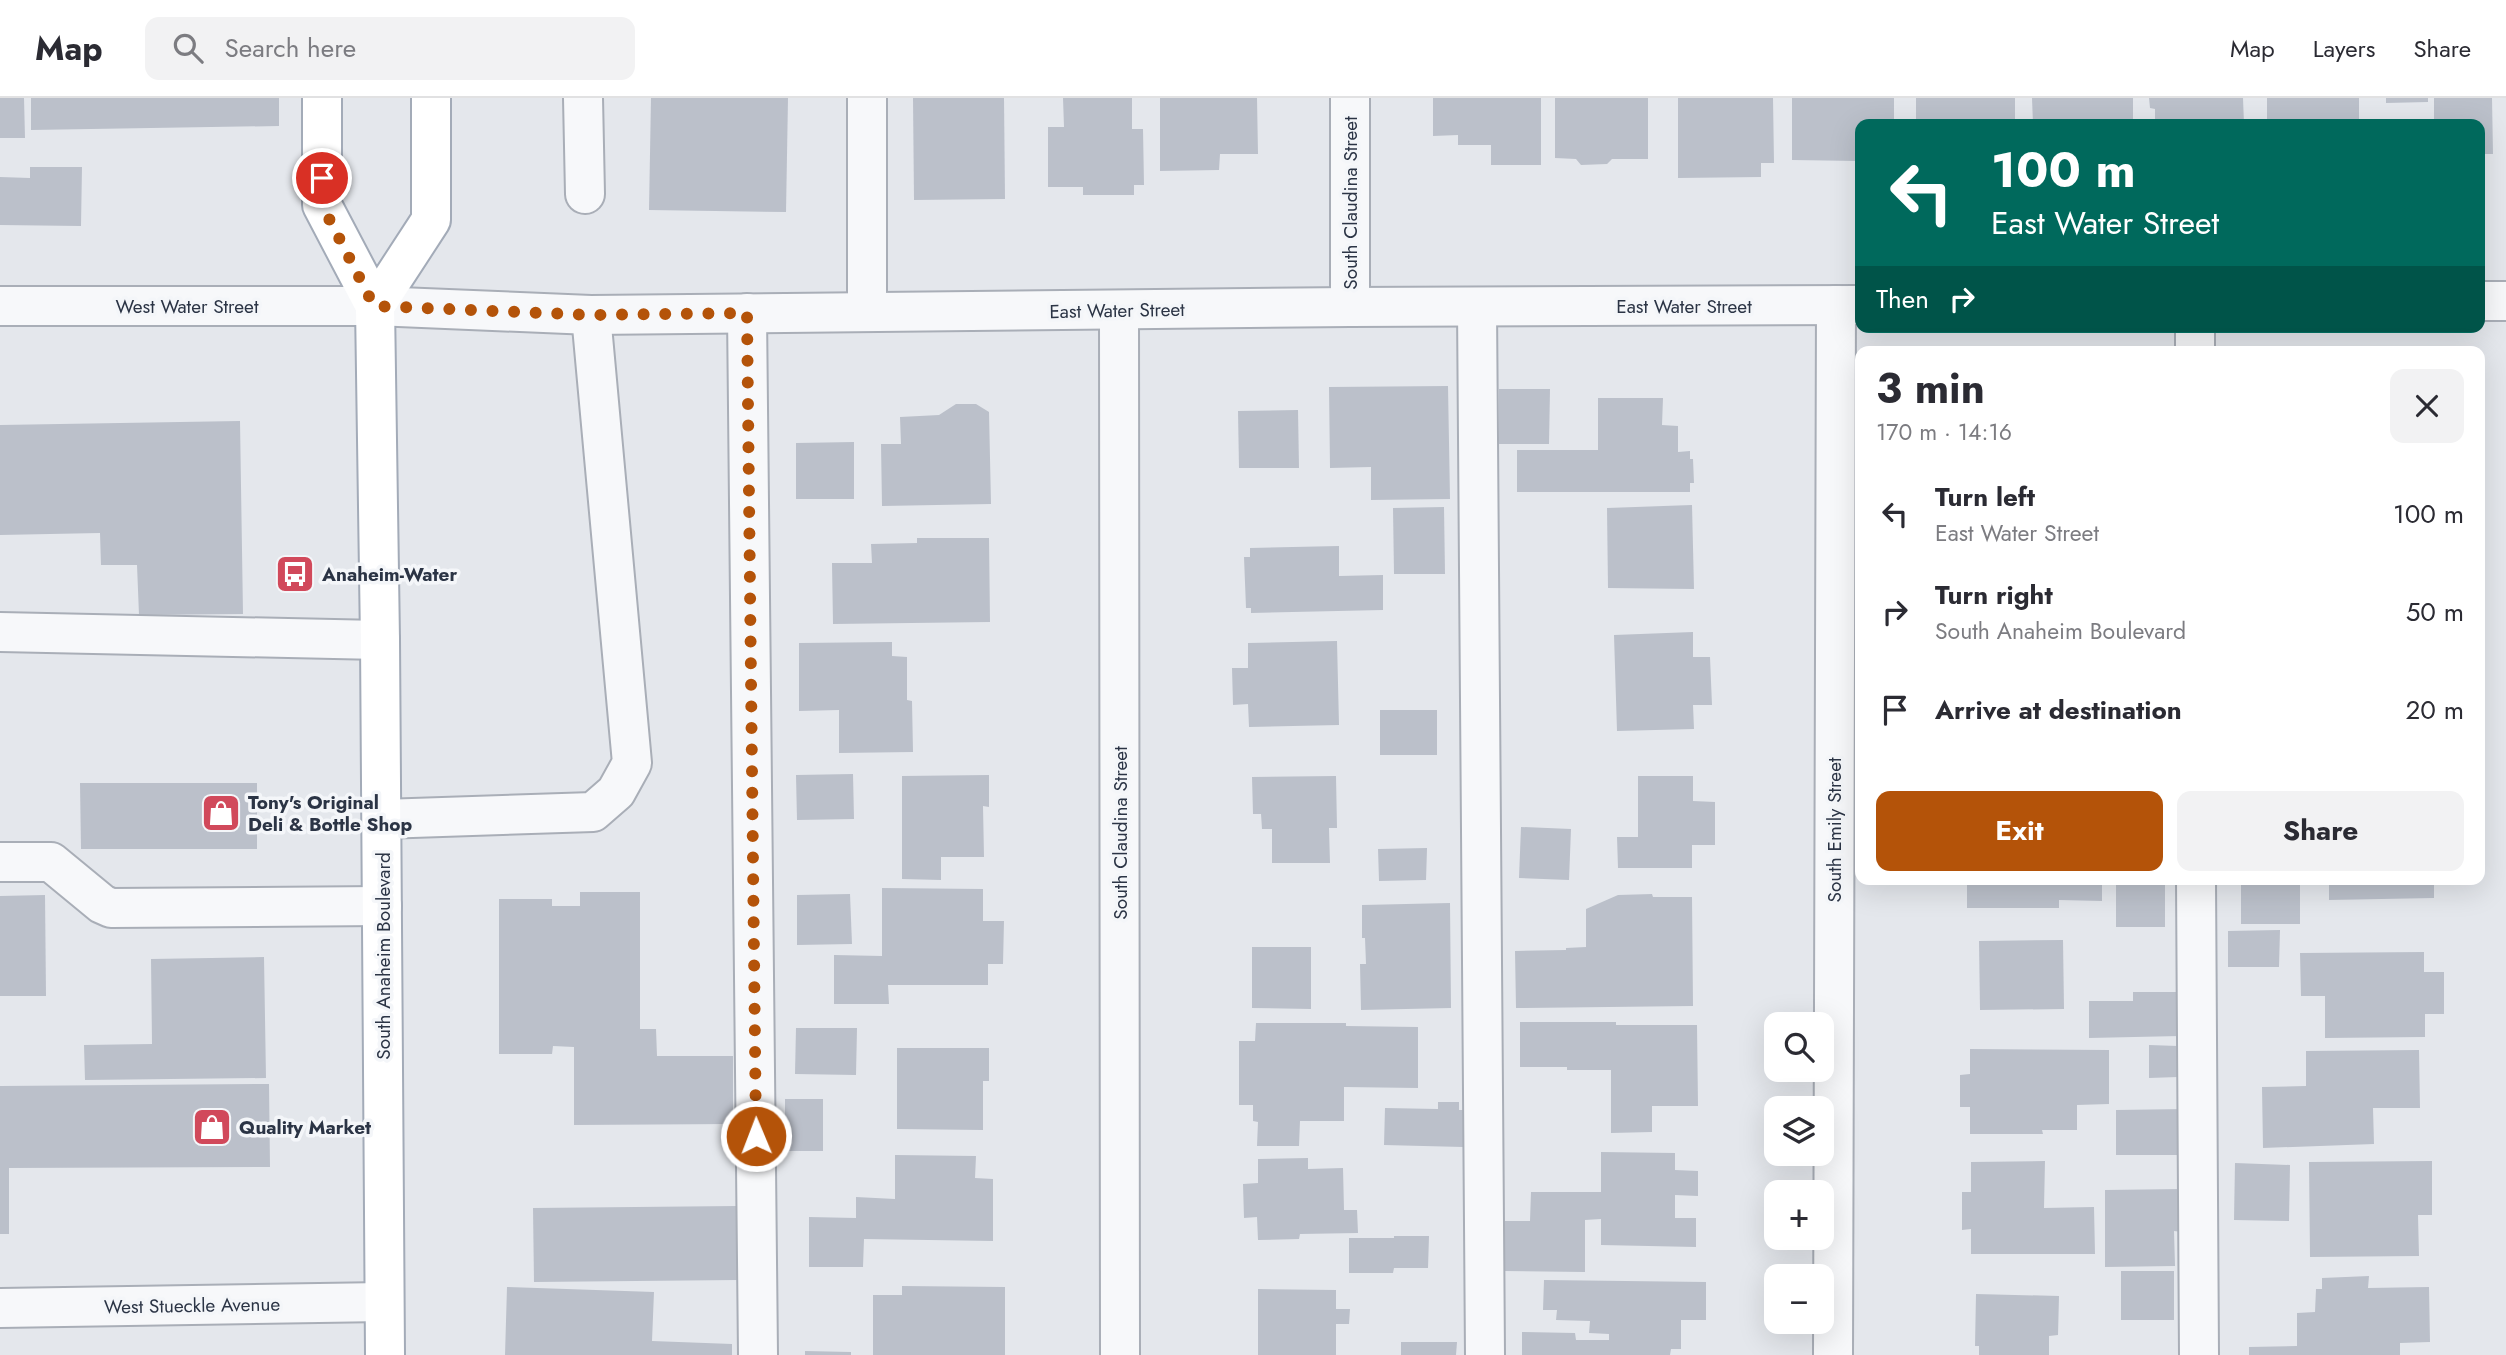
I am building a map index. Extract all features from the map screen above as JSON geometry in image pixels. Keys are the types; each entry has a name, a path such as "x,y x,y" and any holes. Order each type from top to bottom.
{"main road":[{"name":"South Anaheim Boulevard","path":"322,98 322,205 374,306 382,819 385,1355"},
{"path":"374,306 431,220 431,98"}],"street":[{"path":"583,98 584,194"},
{"path":"867,98 867,312"},
{"name":"South Claudina Street","path":"1350,98 1350,307"},
{"path":"2485,301 2506,301"},
{"name":"East Water Street","path":"374,306 591,315 1848,305"},
{"name":"South Emily Street","path":"1833,1355 1848,305"},
{"name":"West Water Street","path":"0,306 374,306"},
{"path":"1477,307 1485,1355"},
{"name":"South Claudina Street","path":"1119,311 1120,1355"},
{"path":"747,313 758,1355"},
{"path":"382,819 593,813 615,792 632,764 591,315"},
{"path":"0,632 380,640"},
{"path":"0,862 51,862 102,904 111,908 382,906"},
{"path":"2196,885 2199,1355"},
{"name":"West Stueckle Avenue","path":"0,1308 384,1302"}],"building":[{"path":"0,98 24,98 25,138 0,138"},
{"path":"31,98 279,98 279,126 31,130"},
{"path":"651,98 788,98 786,212 649,210"},
{"path":"913,98 1004,98 1005,199 914,200"},
{"path":"1063,98 1132,98 1132,129 1143,129 1144,185 1134,185 1134,195 1083,195 1083,187 1048,187 1048,127 1064,127"},
{"path":"1160,98 1257,98 1258,154 1220,154 1219,170 1160,171"},
{"path":"1433,98 1541,98 1541,165 1491,165 1491,145 1458,145 1458,135 1433,136"},
{"path":"1555,98 1648,98 1648,159 1612,159 1607,164 1581,165 1576,159 1555,158"},
{"path":"1678,98 1773,98 1774,163 1761,163 1761,177 1678,178"},
{"path":"1792,98 1894,98 1894,119 1855,119 1855,161 1792,160"},
{"path":"1916,98 2015,98 2015,119 1916,119"},
{"path":"2032,98 2133,98 2133,119 2033,119"},
{"path":"2149,98 2243,98 2244,119 2155,119 2155,109 2150,108"},
{"path":"2267,98 2359,98 2359,119 2267,119"},
{"path":"2386,98 2428,98 2428,102 2386,103"},
{"path":"2434,98 2492,98 2493,154 2485,154 2485,119 2434,119"},
{"path":"30,167 82,167 81,226 0,225 0,177 30,178"},
{"path":"1448,386 1450,499 1371,500 1371,467 1330,468 1329,387"},
{"path":"1499,389 1550,389 1549,444 1499,444"},
{"path":"1598,398 1663,398 1662,425 1678,426 1678,452 1690,451 1690,459 1693,459 1694,483 1690,483 1690,492 1517,492 1517,450 1598,450"},
{"path":"956,404 976,404 989,412 991,504 882,506 881,444 901,444 900,417 939,415"},
{"path":"1298,410 1299,468 1239,468 1238,411"},
{"path":"240,421 243,614 139,615 137,565 101,565 100,533 0,535 0,425"},
{"path":"854,442 854,499 796,499 796,443"},
{"path":"1692,505 1694,589 1608,588 1607,508"},
{"path":"1444,507 1445,574 1394,574 1393,508"},
{"path":"917,538 989,538 990,622 833,624 832,563 872,563 871,544 917,543"},
{"path":"1339,546 1339,576 1383,575 1383,610 1251,613 1251,608 1246,608 1244,557 1250,557 1250,548"},
{"path":"1693,632 1693,657 1710,657 1712,705 1693,705 1694,729 1617,731 1614,635"},
{"path":"1337,641 1339,725 1249,727 1248,704 1233,705 1232,668 1248,668 1248,643"},
{"path":"892,642 892,656 907,657 907,700 912,701 913,752 839,753 839,710 799,711 799,643"},
{"path":"1380,710 1437,710 1437,755 1380,755"},
{"path":"853,774 854,819 797,820 796,775"},
{"path":"989,775 989,807 983,806 984,857 941,857 941,880 902,879 902,776"},
{"path":"1336,776 1337,828 1329,828 1330,863 1272,863 1272,829 1262,829 1261,814 1253,814 1252,777"},
{"path":"1638,776 1693,776 1693,801 1715,802 1715,845 1692,845 1692,868 1618,868 1617,837 1638,837"},
{"path":"80,783 257,783 257,849 81,849"},
{"path":"1521,827 1571,829 1569,880 1519,878"},
{"path":"1427,848 1426,880 1379,881 1378,849"},
{"path":"1967,885 2102,885 2102,901 2059,900 2059,908 1967,908"},
{"path":"2116,885 2165,885 2165,927 2116,927"},
{"path":"2241,885 2300,885 2300,924 2241,924"},
{"path":"2329,885 2434,885 2434,898 2329,900"},
{"path":"882,888 983,889 983,921 1004,921 1003,964 988,964 988,985 888,985 889,1004 834,1004 834,955 882,956"},
{"path":"580,892 640,892 640,1029 656,1029 657,1056 733,1056 733,1124 574,1125 574,1047 553,1046 552,1054 499,1054 499,899 552,899 552,906 580,906"},
{"path":"850,894 852,944 797,945 797,895"},
{"path":"1652,894 1653,897 1692,897 1693,1006 1516,1008 1515,951 1586,947 1586,909 1618,895"},
{"path":"45,895 46,996 0,996 0,896"},
{"path":"1450,903 1451,1008 1361,1010 1360,964 1366,964 1365,938 1362,938 1362,905"},
{"path":"2280,930 2279,967 2228,967 2228,931"},
{"path":"2063,940 2064,1009 1980,1010 1979,941"},
{"path":"1252,947 1311,947 1311,1009 1252,1008"},
{"path":"2424,952 2424,972 2444,972 2444,1014 2425,1014 2425,1037 2325,1038 2325,996 2301,996 2300,953"},
{"path":"264,957 266,1078 85,1080 84,1045 152,1044 151,959"},
{"path":"2133,992 2179,992 2180,1036 2089,1038 2089,1001 2133,1001"},
{"path":"1520,1022 1697,1025 1698,1106 1652,1106 1652,1132 1611,1133 1611,1070 1520,1067"},
{"path":"1256,1023 1346,1023 1346,1026 1418,1027 1418,1088 1344,1087 1344,1121 1300,1121 1299,1146 1257,1146 1258,1122 1253,1121 1253,1105 1239,1105 1239,1041 1255,1041"},
{"path":"796,1028 857,1028 856,1075 795,1074"},
{"path":"2149,1045 2178,1046 2178,1077 2149,1078"},
{"path":"897,1048 989,1048 989,1081 983,1081 983,1130 897,1129"},
{"path":"1970,1049 2109,1050 2109,1104 2077,1105 2077,1130 2042,1130 2043,1134 1970,1134 1970,1107 1960,1107 1960,1075 1970,1074"},
{"path":"2419,1050 2420,1108 2373,1108 2374,1144 2263,1148 2262,1087 2306,1086 2306,1051"},
{"path":"269,1084 270,1167 9,1168 9,1234 0,1234 0,1086"},
{"path":"785,1099 823,1099 823,1151 785,1151"},
{"path":"1438,1102 1459,1102 1459,1110 1464,1110 1463,1147 1384,1145 1385,1108 1438,1109"},
{"path":"2186,1109 2186,1155 2116,1155 2116,1110"},
{"path":"1601,1152 1675,1153 1675,1170 1698,1171 1698,1196 1675,1195 1675,1218 1696,1218 1696,1247 1601,1245 1601,1219 1585,1220 1585,1272 1503,1271 1503,1221 1530,1221 1531,1192 1601,1192"},
{"path":"895,1155 976,1156 975,1178 993,1179 993,1241 864,1239 863,1267 809,1267 809,1217 856,1218 856,1197 895,1199"},
{"path":"1308,1158 1308,1169 1343,1168 1344,1210 1357,1210 1358,1233 1300,1234 1299,1239 1258,1240 1257,1217 1244,1218 1243,1184 1258,1183 1258,1159"},
{"path":"2045,1161 2044,1208 2094,1207 2095,1254 1971,1254 1971,1229 1962,1230 1962,1192 1971,1192 1971,1162"},
{"path":"2432,1161 2432,1215 2418,1215 2419,1256 2310,1257 2309,1162"},
{"path":"2235,1163 2290,1165 2289,1221 2234,1220"},
{"path":"2182,1189 2182,1232 2174,1231 2175,1266 2105,1267 2105,1190"},
{"path":"737,1206 738,1280 534,1282 533,1208"},
{"path":"1429,1236 1428,1268 1394,1268 1393,1273 1349,1273 1349,1238"},
{"path":"2121,1271 2174,1271 2174,1320 2121,1320"},
{"path":"2369,1276 2368,1288 2429,1287 2430,1342 2400,1343 2400,1355 2249,1355 2249,1347 2297,1346 2297,1313 2315,1312 2316,1289 2322,1289 2322,1278"},
{"path":"1544,1280 1706,1282 1706,1320 1681,1320 1681,1349 1671,1349 1670,1355 1522,1355 1522,1332 1575,1333 1576,1340 1609,1340 1609,1334 1589,1333 1590,1321 1556,1320 1557,1310 1543,1310"},
{"path":"902,1286 1005,1287 1005,1355 873,1355 873,1295 902,1295"},
{"path":"507,1287 654,1292 652,1341 732,1344 732,1355 505,1355"},
{"path":"1258,1289 1336,1290 1336,1309 1350,1309 1349,1324 1336,1324 1336,1355 1258,1355"},
{"path":"1976,1294 2059,1296 2058,1335 2049,1336 2049,1355 1979,1355 1979,1346 1975,1346"},
{"path":"1401,1342 1457,1342 1456,1355 1401,1355"},
{"path":"805,1351 851,1352 851,1355 805,1355"}],"place":[{"name":"Anaheim-Water","path":"295,574"},
{"name":"Tony's Original Deli & Bottle Shop","path":"221,813"},
{"name":"Quality Market","path":"212,1127"}],"route":[{"path":"322,178 322,205 374,306 591,315 747,313 756,1136"}]}
